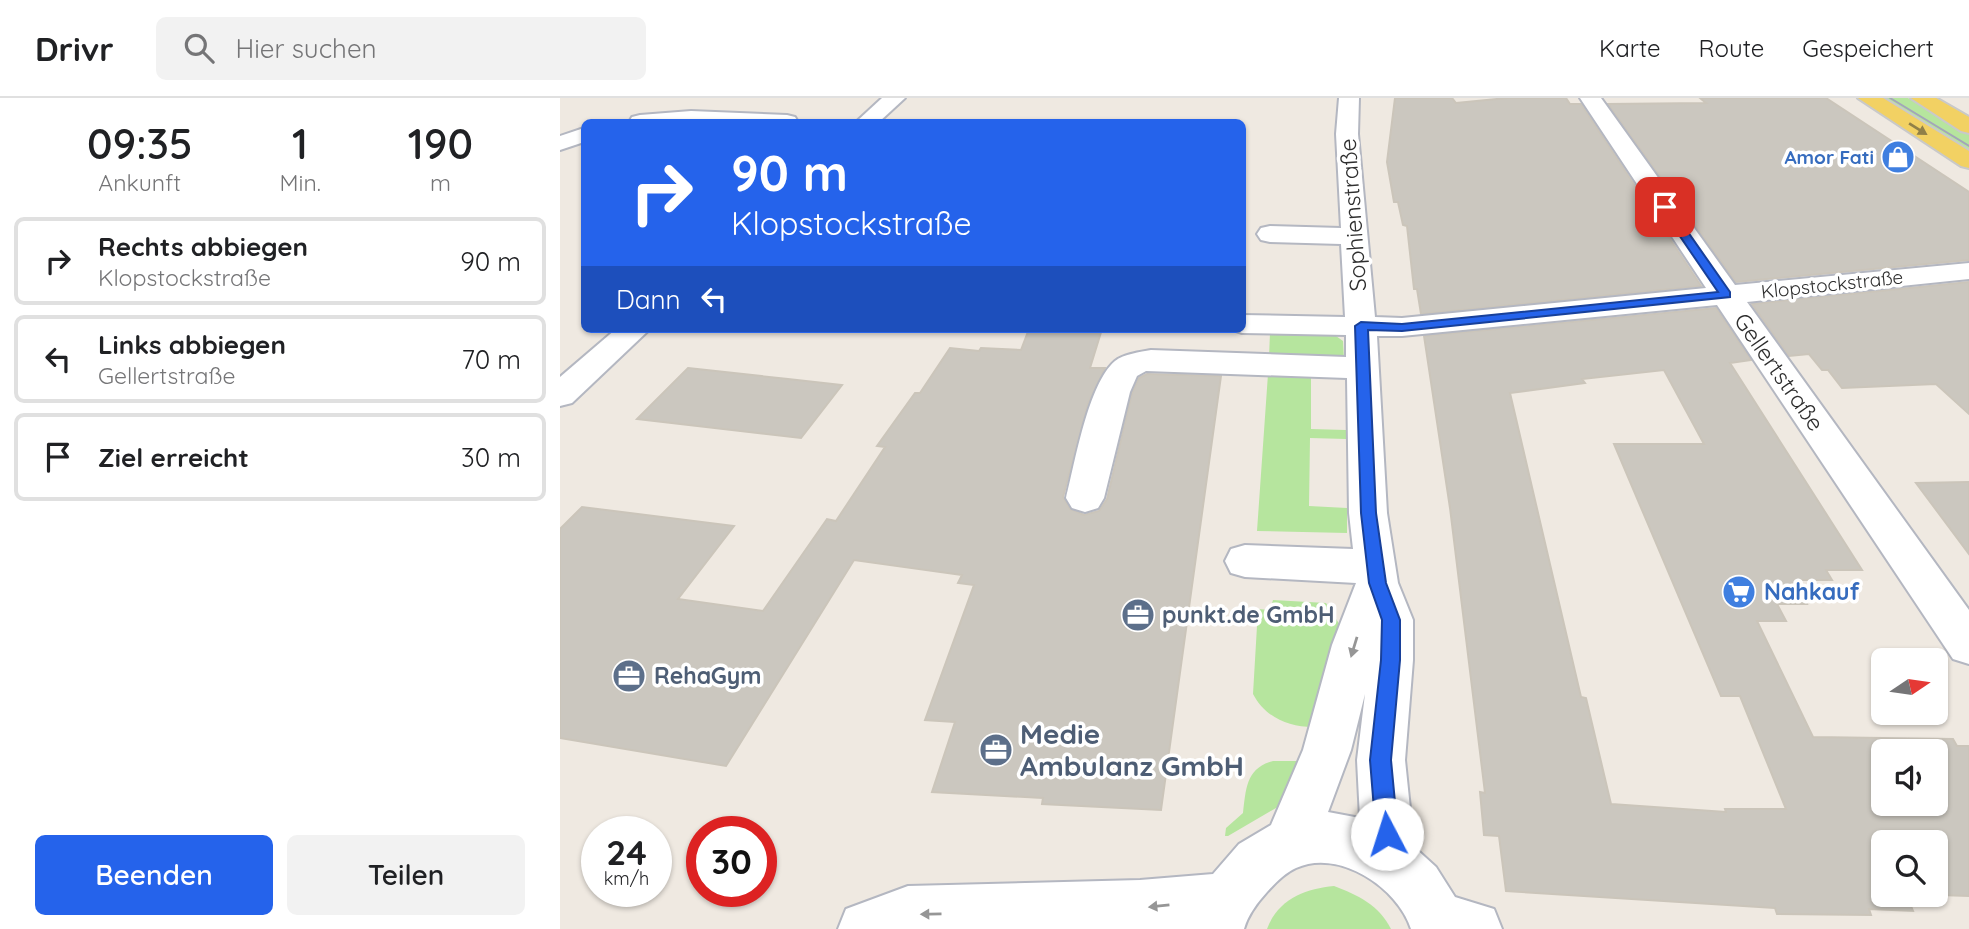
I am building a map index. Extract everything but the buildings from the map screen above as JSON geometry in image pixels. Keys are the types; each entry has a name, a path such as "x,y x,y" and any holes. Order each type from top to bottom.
{"main road":[{"path":"1868,98 1969,161"},
{"path":"1921,98 1969,126"}],"street":[{"path":"870,119 895,98"},
{"name":"Sophienstraße","path":"1349,98 1347,134 1361,326 1368,513 1377,575 1391,620 1391,660 1381,760 1389,858"},
{"name":"Gellertstraße","path":"1590,98 1969,645"},
{"path":"678,119 715,119"},
{"path":"560,143 581,136"},
{"path":"1270,234 1354,236"},
{"name":"Klopstockstraße","path":"1246,324 1402,327 1969,271"},
{"path":"560,395 630,333"},
{"path":"1085,498 1114,388 1124,370 1135,363 1151,360 1363,368"},
{"path":"1245,561 1377,575"},
{"name":"Sophienstraße","path":"1291,841 1327,750 1354,645 1377,575"},
{"path":"866,929 908,914 1140,908 1222,914 1254,863 1291,841 1325,836 1358,842 1389,858 1417,886 1450,927"}],"green space":[{"path":"1881,98 1908,98 1969,134 1969,151"},
{"path":"1270,333 1336,336 1343,341 1344,360 1269,357"},
{"path":"1268,374 1311,375 1311,429 1346,430 1346,439 1310,438 1309,506 1347,508 1347,533 1257,531"},
{"path":"1273,600 1326,603 1343,630 1313,727 1286,723 1278,719 1264,709 1253,694 1258,609 1270,610"},
{"path":"1273,761 1298,761 1288,801 1225,836 1226,828 1243,813 1252,774 1264,764"},
{"path":"1334,886 1374,907 1391,929 1267,929 1278,910 1294,897"}],"tram line":[{"path":"1890,98 1969,146"}],"place":[{"name":"Amor Fati","path":"1898,157"},
{"name":"Nahkauf","path":"1739,592"},
{"name":"punkt.de GmbH","path":"1138,615"},
{"name":"RehaGym","path":"629,676"},
{"name":"Medie Ambulanz GmbH","path":"996,750"}],"route":[{"path":"1387,834 1381,760 1391,660 1391,620 1377,583 1368,513 1361,326 1402,327 1726,295 1665,207"}]}
